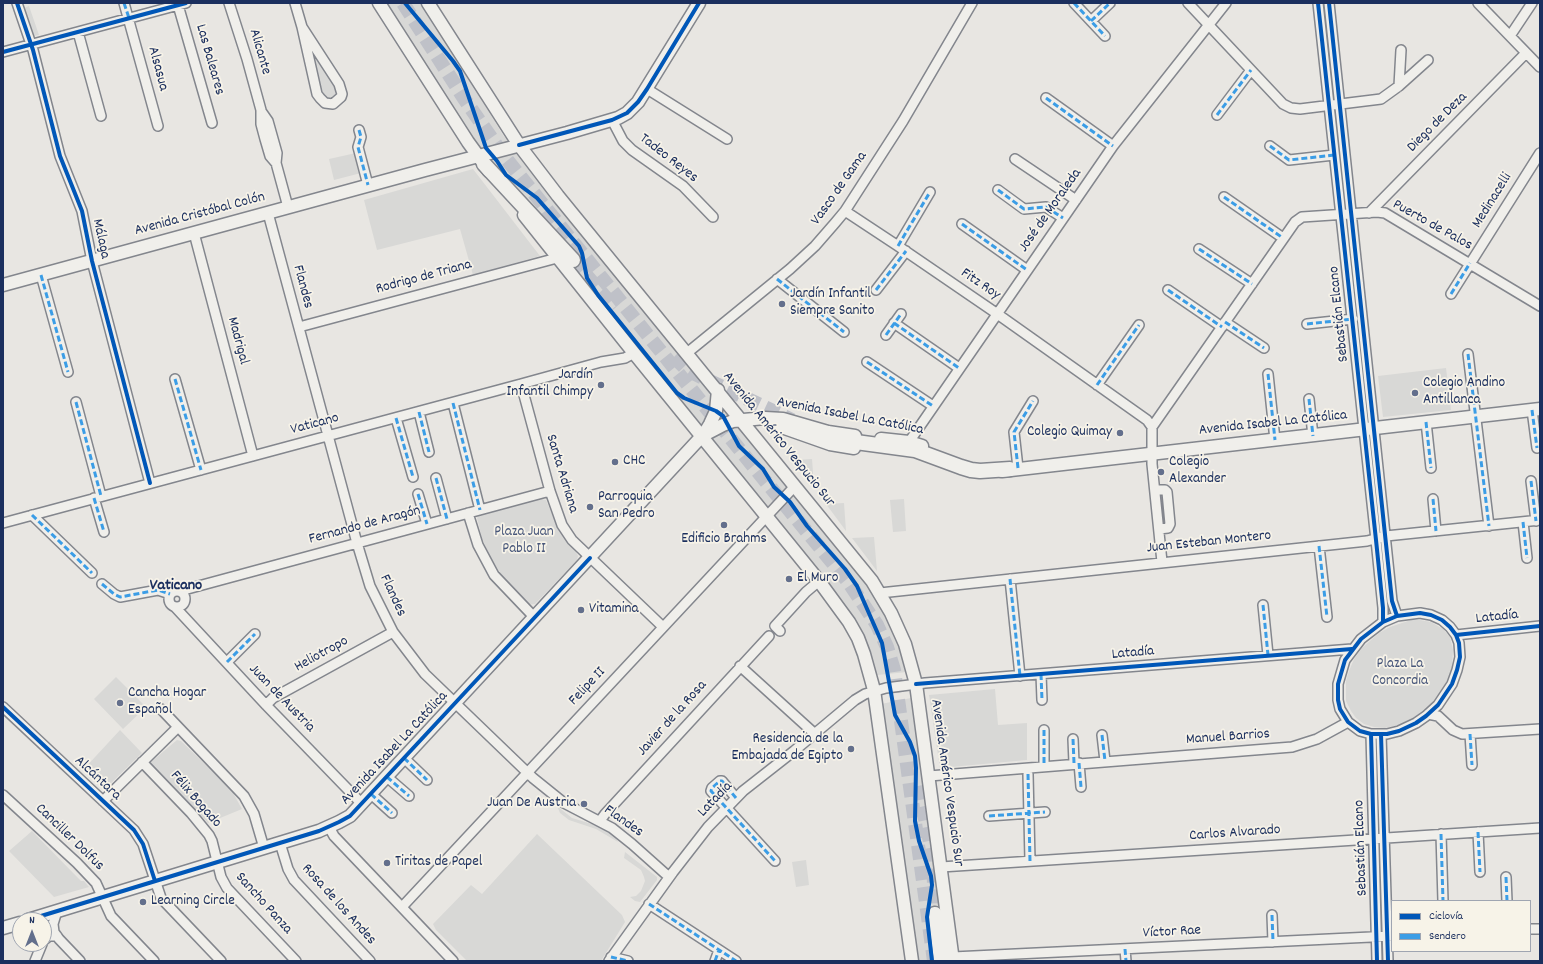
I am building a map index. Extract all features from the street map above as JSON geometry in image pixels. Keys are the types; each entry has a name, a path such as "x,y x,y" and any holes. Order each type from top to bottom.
{"highway":[{"path":"481,160 573,260"},
{"path":"841,440 915,450 961,468 971,470 980,471 1014,469"},
{"path":"935,914 949,960"}],"main road":[{"path":"379,3 481,160 557,258 819,581 849,622 858,638 874,690 912,961"},
{"name":"Avenida Américo Vespucio Sur","path":"428,3 519,145 563,202 718,390 880,592 898,626 905,644 916,684 941,866 949,960"},
{"name":"Avenida Cristóbal Colón","path":"3,285 368,186 481,160 519,145 612,120 627,113 638,102 699,3"},
{"path":"702,436 714,417 718,403 718,390"},
{"name":"Avenida Isabel La Católica","path":"754,418 830,444 903,453 956,471 979,474 1536,410"},
{"name":"Avenida Isabel La Católica","path":"52,913 280,843 329,827 350,816 702,436 723,425 754,418 782,419 828,432 909,442 970,466 980,468 1014,469"}],"street":[{"name":"Málaga","path":"17,3 31,44 60,156 82,212 92,261 150,483"},
{"name":"Alsasua","path":"124,3 158,126"},
{"name":"Alicante","path":"229,3 247,58 261,110 268,122 277,153 276,163 288,207"},
{"path":"295,3 302,26 317,94 325,103 333,104 341,97 339,84 302,26"},
{"name":"Vasco de Gama","path":"687,353 815,246 845,211 903,121 972,3"},
{"path":"1074,3 1105,36"},
{"path":"1091,21 1110,3"},
{"path":"1188,3 1288,107 1300,109 1381,99 1399,86 1428,60"},
{"name":"José de Moraleda","path":"909,442 996,313 1113,146 1226,3"},
{"name":"Sebastián Elcano","path":"1318,3 1353,319 1386,536 1393,605 1397,616"},
{"name":"Sebastián Elcano","path":"1329,3 1362,302 1376,540 1383,622"},
{"path":"1478,3 1540,67"},
{"path":"1510,36 1532,3"},
{"path":"3,52 182,4"},
{"name":"Las Baleares","path":"182,4 212,123"},
{"path":"78,32 101,116"},
{"path":"1399,86 1401,50"},
{"name":"Diego de Deza","path":"1369,213 1526,53"},
{"path":"1217,115 1251,70"},
{"path":"647,89 727,139"},
{"path":"1046,98 1113,146"},
{"name":"Tadeo Reyes","path":"612,120 623,141 632,150 683,186 713,217"},
{"path":"359,130 361,137 358,147 368,186"},
{"path":"1270,146 1289,160 1334,155"},
{"name":"Medinacelli","path":"1451,294 1540,153"},
{"path":"1015,159 1076,200"},
{"path":"998,190 1024,209 1046,207 1063,218"},
{"path":"876,290 902,249 930,192"},
{"path":"1224,197 1284,238"},
{"name":"Fitz Roy","path":"845,211 996,313 1147,420 1152,427"},
{"name":"Flandes","path":"268,213 357,543 370,586 393,632 425,674 455,704 564,804 612,828 669,877"},
{"name":"Puerto de Palos","path":"1152,427 1294,222 1302,217 1385,213 1539,303"},
{"path":"962,224 1026,270"},
{"name":"Madrigal","path":"194,233 253,456"},
{"path":"1200,248 1252,284"},
{"name":"Rodrigo de Triana","path":"299,327 557,258"},
{"path":"41,275 68,372"},
{"path":"777,279 844,332"},
{"path":"1168,290 1264,348"},
{"path":"1351,303 1362,302"},
{"path":"886,335 901,314"},
{"name":"Sebastián Elcano","path":"1307,324 1353,319"},
{"path":"894,323 959,368"},
{"path":"1097,385 1139,325"},
{"name":"Vaticano","path":"3,523 601,362 625,358 634,353"},
{"path":"1468,354 1489,526"},
{"path":"867,362 933,406"},
{"path":"1268,374 1275,440"},
{"path":"175,379 201,470"},
{"name":"Santa Adriana","path":"521,384 550,491 562,525 572,540 663,627"},
{"path":"1309,399 1313,436"},
{"path":"1014,469 1014,432 1033,401"},
{"path":"76,402 98,497 104,532"},
{"path":"453,403 480,510"},
{"path":"1536,410 1537,448"},
{"path":"419,412 429,452"},
{"path":"396,418 413,477"},
{"path":"1426,422 1431,468"},
{"path":"1152,427 1152,454 1155,490 1165,490 1167,492 1170,524 1168,528 1158,529 1162,562"},
{"path":"436,478 447,519"},
{"path":"1531,482 1538,521"},
{"name":"Felipe II","path":"402,907 795,486"},
{"name":"Fernando de Aragón","path":"170,594 173,592 184,592 357,543 550,491"},
{"path":"418,494 427,524"},
{"path":"1433,499 1436,531"},
{"path":"468,513 478,546 494,575 535,618"},
{"path":"32,515 92,573"},
{"name":"Juan Esteban Montero","path":"880,592 1376,540 1386,536 1538,521"},
{"path":"1523,522 1527,558"},
{"path":"1319,546 1327,617"},
{"path":"1010,578 1020,676"},
{"path":"780,631 775,626 806,592 819,581"},
{"path":"102,584 114,594 120,596 158,590 170,594 169,602 180,609 185,602 184,592"},
{"path":"1263,605 1268,655"},
{"name":"Juan de Austria","path":"180,609 266,705 362,804"},
{"path":"1415,613 1431,615 1447,624 1456,635 1459,643 1460,652 1457,670 1449,689 1438,705 1428,714 1404,729 1393,733 1371,734 1360,731 1348,722 1339,705 1337,690 1343,665 1352,649 1365,635 1383,622 1397,616 1415,613"},
{"name":"Latadía","path":"1456,635 1540,626"},
{"name":"Heliotropo","path":"266,705 273,698 393,632"},
{"path":"227,662 255,634"},
{"name":"Javier de la Rosa","path":"600,821 769,636"},
{"name":"Latadía","path":"610,959 669,877 708,827 742,791 815,734 855,700 874,690 916,684 1352,649"},
{"path":"740,666 815,734"},
{"path":"1041,674 1042,700"},
{"path":"1438,705 1438,716"},
{"name":"Alcántara","path":"3,708 138,834 143,844 154,881 161,898 168,908 221,961"},
{"path":"161,709 244,796 254,814 264,848"},
{"path":"1428,714 1438,716 1453,730 1462,734 1540,729"},
{"name":"Manuel Barrios","path":"929,776 1076,763 1292,747 1317,739 1348,722"},
{"path":"103,801 178,727"},
{"path":"1044,730 1044,766"},
{"name":"Sebastián Elcano","path":"1371,734 1377,961"},
{"name":"Sebastián Elcano","path":"1380,734 1390,936 1388,961"},
{"path":"1470,734 1472,765"},
{"path":"1102,735 1105,761"},
{"path":"1073,739 1081,787"},
{"path":"404,758 427,780"},
{"name":"Félix Bogado","path":"142,762 203,827 212,841 217,862"},
{"path":"1028,774 1030,861"},
{"path":"387,777 409,796"},
{"path":"736,798 722,781 712,788 711,791 775,861"},
{"path":"371,794 392,813"},
{"name":"Canciller Dolfus","path":"3,795 77,863 96,883 111,916 154,961"},
{"path":"989,816 1045,812"},
{"path":"329,827 334,836 453,961"},
{"name":"Carlos Alvarado","path":"941,866 1540,828"},
{"path":"1478,832 1480,872"},
{"path":"1441,834 1443,900"},
{"name":"Rosa de los Andes","path":"280,843 288,869 294,880 370,961"},
{"name":"Sancho Panza","path":"217,862 221,877 227,888 296,961"},
{"path":"1506,877 1506,900"},
{"path":"649,904 736,961"},
{"path":"57,911 53,924 54,932 80,961"},
{"path":"1272,915 1273,942"},
{"path":"52,936 57,936"},
{"name":"Víctor Rae","path":"949,960 1125,949 1390,936"},
{"path":"1125,949 1126,961"},
{"path":"715,961 719,950"},
{"path":"610,959 628,961"}],"shaded area":[{"path":"383,3 423,3 503,135 585,240 677,349 870,588 887,615 898,641 907,672 877,675 865,638 855,622 495,169"},
{"path":"29,6 39,35 33,35 24,8"},
{"path":"308,43 336,84 338,95 334,99 329,100 324,98 320,92"},
{"path":"356,153 361,173 334,180 329,159"},
{"path":"473,169 540,256 473,275 460,229 377,250 364,200"},
{"name":"Colegio Andino Antillanca","path":"1446,368 1451,410 1383,417 1378,376"},
{"path":"812,459 814,486 795,460"},
{"name":"Plaza Juan Pablo II","path":"542,499 546,500 557,526 578,556 577,560 535,604 527,605 504,579 490,557 482,538 477,518 480,514"},
{"path":"904,499 906,531 893,532 890,500"},
{"path":"844,503 846,531 826,504"},
{"path":"874,537 877,571 852,538"},
{"name":"Plaza La Concordia","path":"1411,620 1431,622 1443,629 1450,637 1453,650 1452,668 1448,681 1430,705 1413,718 1399,725 1385,728 1364,724 1356,718 1346,701 1346,681 1354,659 1362,648 1379,633 1390,627"},
{"name":"Cancha Hogar Español","path":"116,677 146,707 123,729 94,699"},
{"path":"995,689 998,725 1027,723 1027,760 940,768 929,695"},
{"path":"911,698 942,915 937,961 918,961 881,704"},
{"path":"120,730 142,753 107,787 101,786 83,770"},
{"path":"177,740 181,741 233,793 242,809 208,823 151,764 151,762"},
{"path":"557,806 572,818 592,824 607,831 615,837 618,842 596,829 569,820 560,813"},
{"path":"32,831 81,881 84,881 89,887 54,897 9,851"},
{"path":"537,834 622,915 625,922 601,961 467,961 436,930 433,924 471,885 482,894"},
{"path":"625,852 657,877 657,880 640,902 635,901 630,897 636,896 641,891 645,881 644,877 641,870 624,858"},
{"path":"806,860 809,885 796,887 792,862"}],"tunnel":[{"path":"403,3 463,97 504,156 744,455 849,583 877,625 887,647 894,670 934,961"},
{"path":"573,260 615,308"},
{"path":"674,357 684,367 693,373 792,420"},
{"path":"918,786 933,856 935,914"}],"marked path":[{"path":"124,3 129,18"},
{"path":"1074,3 1105,36"},
{"path":"1091,21 1110,3"},
{"path":"1217,115 1251,70"},
{"path":"1046,98 1113,146"},
{"path":"359,130 361,137 358,147 368,185"},
{"path":"1270,146 1289,160 1334,155"},
{"path":"998,190 1024,209 1046,207 1063,218"},
{"path":"898,246 930,192"},
{"path":"1224,197 1283,238"},
{"path":"962,224 1027,270"},
{"path":"1199,249 1252,284"},
{"path":"876,290 906,251"},
{"path":"1451,294 1470,263"},
{"path":"41,275 68,372"},
{"path":"777,279 844,332"},
{"path":"1168,290 1222,327"},
{"path":"886,335 901,314"},
{"path":"1307,324 1353,319"},
{"path":"1225,322 1264,348"},
{"path":"894,323 959,368"},
{"path":"1097,385 1139,325"},
{"path":"1468,354 1489,526"},
{"path":"867,362 933,406"},
{"path":"1268,374 1275,440"},
{"path":"175,379 201,470"},
{"path":"1309,399 1313,436"},
{"path":"1018,468 1014,432 1033,401"},
{"path":"76,402 101,496"},
{"path":"453,403 480,510"},
{"path":"1532,410 1537,448"},
{"path":"419,412 429,452"},
{"path":"396,418 413,477"},
{"path":"1426,422 1431,468"},
{"path":"436,478 447,519"},
{"path":"1531,481 1536,521"},
{"path":"418,494 427,524"},
{"path":"94,498 104,532"},
{"path":"1433,499 1436,531"},
{"path":"32,515 92,573"},
{"path":"1523,522 1527,558"},
{"path":"1319,546 1327,617"},
{"path":"1010,579 1020,676"},
{"path":"102,584 120,597 158,590 170,594"},
{"path":"1263,605 1268,655"},
{"path":"227,662 255,634"},
{"path":"1041,674 1042,700"},
{"path":"1044,730 1044,766"},
{"path":"1470,734 1472,765"},
{"path":"1102,735 1105,761"},
{"path":"1073,739 1074,763"},
{"path":"404,758 427,780"},
{"path":"1079,763 1081,787"},
{"path":"1028,774 1030,861"},
{"path":"387,777 409,796"},
{"path":"736,798 722,781 712,788 711,791 775,861"},
{"path":"371,794 392,813"},
{"path":"989,816 1045,812"},
{"path":"1478,832 1480,872"},
{"path":"1441,834 1443,900"},
{"path":"1506,877 1507,900"},
{"path":"649,904 736,961"},
{"path":"1272,915 1273,942"},
{"path":"1125,949 1126,961"},
{"path":"715,961 719,950"},
{"path":"611,957 628,961"}],"cycle path":[{"path":"17,3 33,50 60,156 82,211 92,261 150,483"},
{"path":"3,52 186,3"},
{"path":"405,3 460,71 486,148 506,175 537,198 579,246 582,253 587,278 598,295 677,393 684,398 716,411 723,416 739,446 763,469 774,487 790,502 807,526 845,569 857,586 882,643 895,715 910,742 915,756 915,821 919,841 931,876 932,885 927,917 932,961"},
{"path":"519,145 612,120 627,113 638,102 647,89 699,3"},
{"path":"1318,3 1376,540 1383,622"},
{"path":"1329,3 1392,601 1397,616"},
{"path":"52,913 319,831 350,816 590,558"},
{"path":"1420,613 1431,615 1442,620 1456,635 1459,643 1460,657 1452,684 1438,705 1416,723 1399,731 1387,734 1371,734 1360,731 1348,722 1340,709 1338,700 1338,684 1345,660 1361,639 1383,622 1397,616 1420,613"},
{"path":"1456,635 1540,626"},
{"path":"916,684 1352,649"},
{"path":"3,707 134,830 143,844 155,881"},
{"path":"1371,734 1377,961"},
{"path":"1381,734 1388,961"}],"place":[{"name":"Jardín Infantil Siempre Sanito","path":"782,304"},
{"name":"Jardín Infantil Chimpy","path":"601,385"},
{"name":"Colegio Andino Antillanca","path":"1415,393"},
{"name":"Colegio Quimay","path":"1120,433"},
{"name":"CHC","path":"615,462"},
{"name":"Colegio Alexander","path":"1161,472"},
{"name":"Parroquia San Pedro","path":"590,507"},
{"name":"Edificio Brahms","path":"724,525"},
{"name":"El Muro","path":"789,579"},
{"name":"Vitamina","path":"581,610"},
{"name":"Cancha Hogar Español","path":"120,703"},
{"name":"Residencia de la Embajada de Egipto","path":"851,749"},
{"name":"Juan De Austria","path":"584,804"},
{"name":"Tiritas de Papel","path":"387,863"},
{"name":"Learning Circle","path":"143,902"}],"district":[{"name":"Vaticano","path":"176,587"}]}
